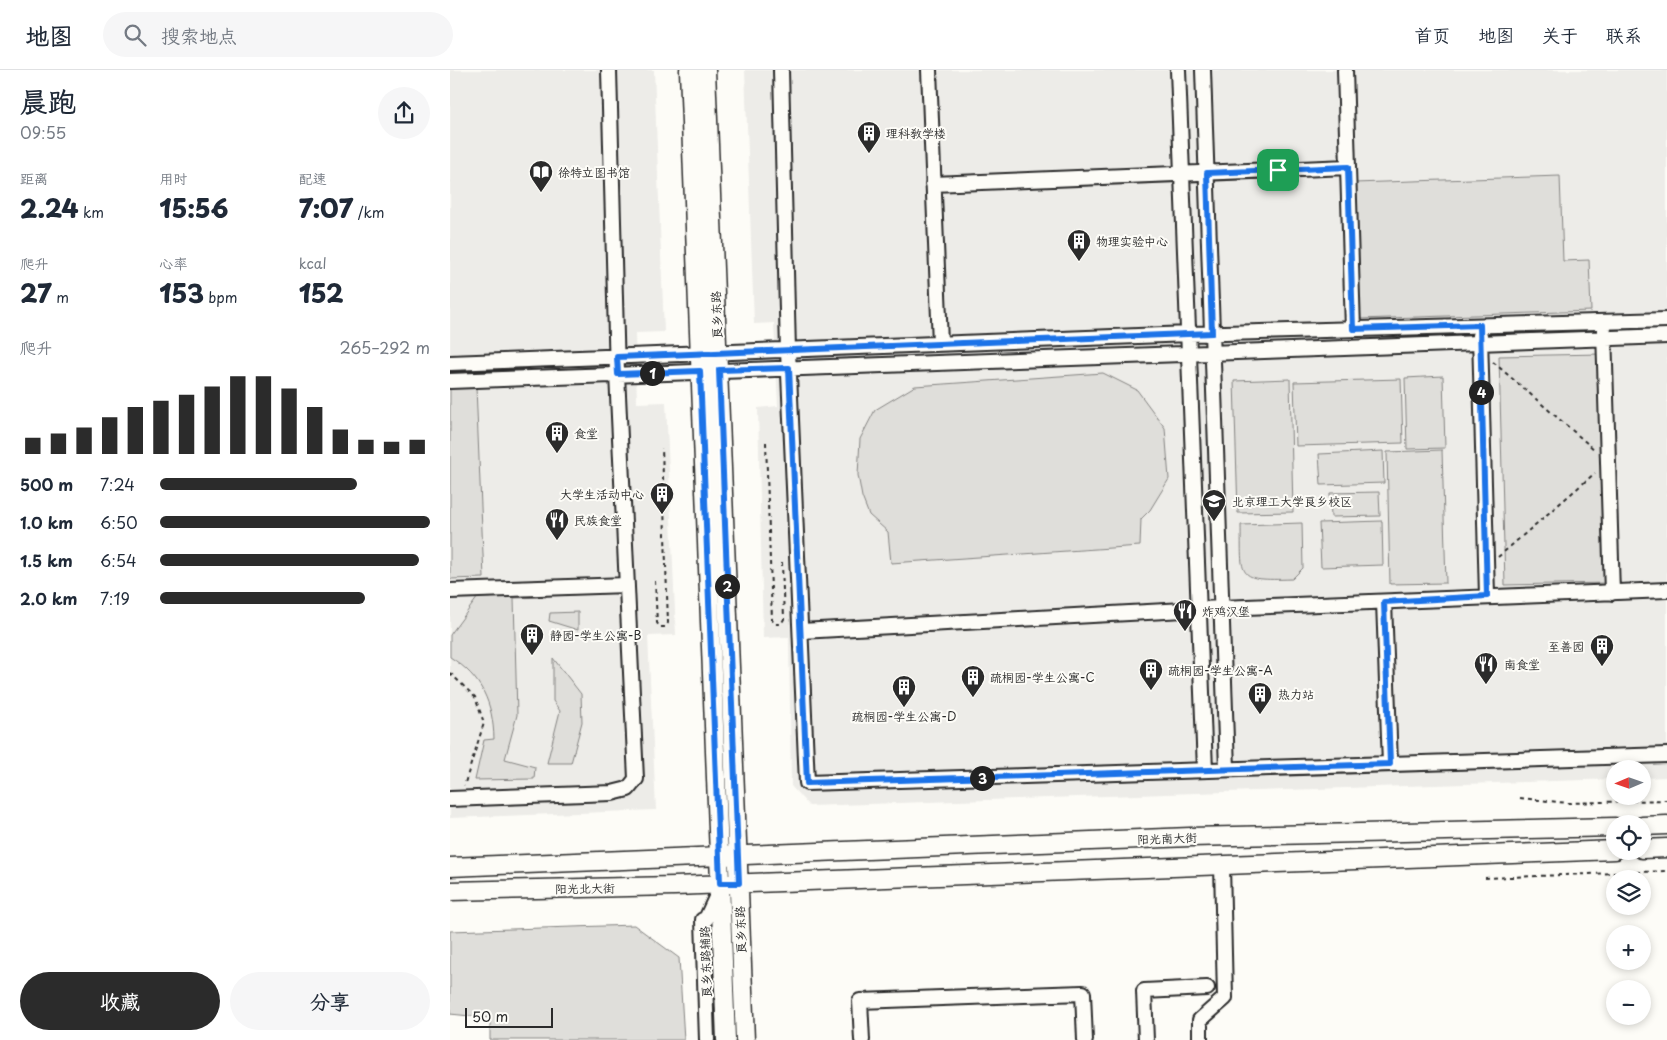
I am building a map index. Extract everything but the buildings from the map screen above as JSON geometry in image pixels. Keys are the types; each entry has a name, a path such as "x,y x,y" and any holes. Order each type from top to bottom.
{"main road":[{"name":"良乡东路","path":"689,70 726,1040"},
{"name":"良乡东路","path":"706,70 745,1040"},
{"path":"1651,826 1667,825"},
{"name":"阳光南大街","path":"720,855 1190,837 1606,826"},
{"path":"1651,849 1667,848"},
{"path":"720,886 739,883 1606,850"},
{"name":"阳光北大街","path":"450,867 720,855"},
{"name":"阳光北大街","path":"450,891 720,886"}],"street":[{"path":"455,798 612,793 628,789 636,780 617,357 609,70"},
{"path":"781,70 782,351 800,631 807,783 1667,755"},
{"path":"929,70 940,343"},
{"path":"1178,70 1205,770"},
{"path":"1203,70 1227,770"},
{"path":"1345,70 1353,329"},
{"path":"933,184 1348,167"},
{"path":"450,363 1212,333 1667,320"},
{"path":"1604,322 1612,593"},
{"path":"1480,325 1487,596"},
{"path":"450,381 1190,352 1667,336"},
{"path":"450,591 627,585"},
{"path":"800,631 1199,611 1221,608 1667,590"},
{"path":"1384,602 1390,764"},
{"path":"1200,1040 1200,1020 1225,998 1222,865"},
{"name":"良乡东路辅路","path":"707,1040 703,920 706,919 720,886"},
{"path":"1146,1040 1144,991 1207,988"},
{"path":"862,1040 860,1001 1083,993 1085,1040"}],"path":[{"path":"1480,362 1493,362 1608,462 1486,567"},
{"path":"766,442 772,620 775,624 781,624 784,619 782,563"},
{"path":"655,581 657,623 660,627 666,627 668,623 662,448"},
{"path":"450,673 475,697 484,723 455,798"},
{"path":"1520,798 1568,803 1667,800"},
{"path":"1485,878 1667,871"}],"shaded area":[{"path":"450,70 654,70 664,332 635,333 637,403 666,402 676,635 648,636 656,810 450,818"},
{"name":"北京理工大学良乡校区","path":"745,70 1667,70 1667,777 1651,778 1651,760 1606,760 1606,779 809,806 791,786 789,637 763,638 758,408 778,406 774,323 754,324"},
{"path":"1560,176 1563,261 1589,260 1591,311 1359,319 1354,183"},
{"path":"1601,354 1607,583 1505,585 1499,356"},
{"path":"1103,373 1137,390 1165,428 1169,479 1150,510 1141,519 1140,546 891,563 888,532 869,515 862,497 858,475 860,439 875,410 915,386"},
{"path":"1443,376 1445,448 1407,449 1405,378"},
{"path":"1290,379 1293,512 1238,513 1234,381"},
{"path":"1401,379 1403,443 1296,446 1294,382"},
{"path":"476,387 484,578 450,579 450,388"},
{"path":"1442,450 1446,583 1390,584 1387,452"},
{"path":"1383,451 1384,483 1321,485 1319,454"},
{"path":"1379,492 1380,516 1331,517 1330,493"},
{"path":"1382,521 1383,565 1321,567 1319,523"},
{"path":"1302,523 1303,568 1292,579 1260,579 1251,577 1246,572 1241,556 1241,525"},
{"path":"546,588 546,597 514,598 517,715 505,759 535,767 534,779 475,780 484,740 494,739 491,714 484,692 478,682 450,657 450,635 483,590"},
{"path":"578,612 578,630 549,621 550,613"},
{"path":"553,658 581,694 582,722 571,763 547,763 560,711 553,701"},
{"path":"634,925 679,958 684,1040 490,1040 490,1018 450,1014 450,931"}],"place":[{"name":"理科教学楼","path":"869,154"},
{"name":"徐特立图书馆","path":"541,193"},
{"name":"物理实验中心","path":"1079,262"},
{"name":"食堂","path":"557,454"},
{"name":"大学生活动中心","path":"662,515"},
{"name":"北京理工大学良乡校区","path":"1214,522"},
{"name":"民族食堂","path":"557,541"},
{"name":"炸鸡汉堡","path":"1185,632"},
{"name":"静园-学生公寓-B","path":"532,656"},
{"name":"至善园","path":"1602,667"},
{"name":"南食堂","path":"1486,685"},
{"name":"疏桐园-学生公寓-A","path":"1151,691"},
{"name":"疏桐园-学生公寓-C","path":"973,698"},
{"name":"疏桐园-学生公寓-D","path":"904,708"},
{"name":"热力站","path":"1260,715"}],"route":[{"path":"1348,167 1353,329 1480,325 1487,596 1384,602 1390,764 807,783 789,368 719,370 739,883 720,883 700,371 618,374 617,357 1212,333 1207,173 1278,170 1348,167"}]}
